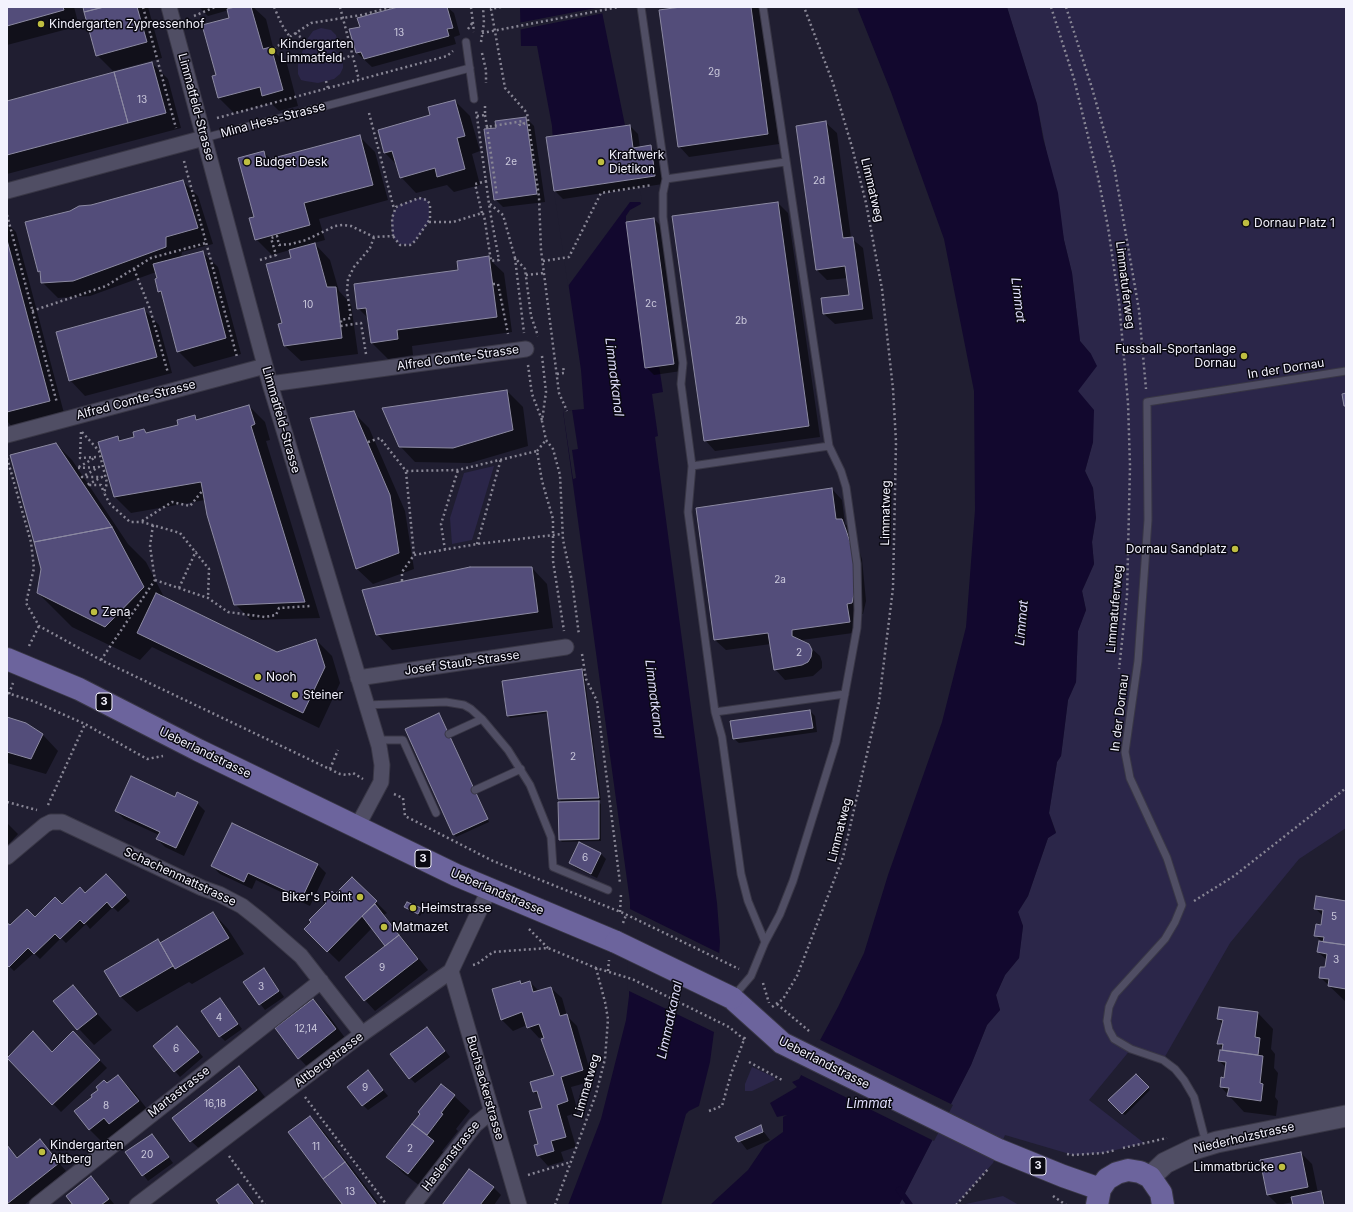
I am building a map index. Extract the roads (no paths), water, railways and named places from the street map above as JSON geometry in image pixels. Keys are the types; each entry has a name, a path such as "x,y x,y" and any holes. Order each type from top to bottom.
{"main road":[{"name":"Ueberlandstrasse","path":"7,659 79,690 357,827 489,890 616,942 732,998 770,1034 782,1043 978,1140 1063,1176 1099,1197"},
{"name":"Niederholzstrasse","path":"1150,1177 1165,1163 1207,1145 1346,1116"},
{"path":"1099,1197 1107,1179 1117,1173 1140,1172 1150,1177 1161,1193 1162,1205"}],"street":[{"name":"Limmatfeld-Strasse","path":"169,7 270,384 366,705 378,740 382,765 379,787 357,827"},
{"name":"Mina Hess-Strasse","path":"7,191 204,138"},
{"name":"Alfred Comte-Strasse","path":"270,384 533,350"},
{"name":"Alfred Comte-Strasse","path":"7,435 265,366"},
{"name":"Josef Staub-Strasse","path":"358,678 573,647"},
{"name":"Schachenmattstrasse","path":"7,857 39,829 49,817 68,824 202,888 219,894 242,906 262,921 301,956 362,1034"},
{"name":"Altbergstrasse","path":"137,1205 362,1034 451,971 489,890"},
{"name":"Buchsackerstrasse","path":"451,971 519,1205"},
{"name":"Martastrasse","path":"37,1205 321,981"},
{"name":"Haslernstrasse","path":"413,1205 474,1125 492,1111"}],"lane":[{"path":"641,7 666,181 663,217 683,363 681,384 692,466 688,512 715,712 722,737 743,883 748,901 765,942"},
{"path":"732,998 748,980 765,942 780,914 793,881 830,760 845,694 858,622 857,564 844,480 829,446 785,162 764,7"},
{"path":"466,42 474,99"},
{"name":"Mina Hess-Strasse","path":"204,138 470,68"},
{"path":"666,181 785,162"},
{"name":"In der Dornau","path":"1207,1145 1194,1097 1184,1080 1175,1069 1163,1060 1131,1049 1114,1039 1109,1030 1107,1021 1109,1007 1115,994 1166,939 1182,905 1167,858 1130,778 1125,752 1138,661 1148,520 1147,402 1346,371"},
{"path":"692,466 829,446"},
{"path":"715,712 845,694"},
{"path":"366,705 455,703 471,708 482,719 521,769 538,802 549,831 554,867 608,890"},
{"path":"449,734 482,719"},
{"path":"378,740 403,740 436,814"},
{"path":"474,790 521,769"}],"water":[{"name":"Limmatkanal","path":"520,7 601,7 641,204 630,210 626,216 626,222 645,367 659,366 663,392 652,394 658,436 655,437 717,903 720,942 714,1032 710,1062 699,1106 686,1114 661,1205 568,1205 601,1119 626,1020 629,996 630,902 563,411 584,409 581,370 557,206 552,126 537,46 521,46"},
{"name":"Limmat","path":"857,7 1007,7 1037,104 1043,138 1058,193 1064,240 1072,273 1080,341 1091,354 1097,366 1078,391 1094,410 1093,442 1085,471 1093,488 1096,518 1092,542 1094,564 1082,591 1086,610 1078,631 1076,682 1068,700 1061,756 1057,762 1049,813 1056,833 1048,838 1028,896 1018,912 1023,926 1019,958 1005,975 996,995 1000,1010 987,1025 971,1065 899,1205 710,1205 748,1170 765,1145 783,1132 783,1117 787,1115 777,1117 770,1103 797,1087 792,1082 799,1079 838,1007 864,953 888,875 942,722 966,627 975,510 974,391 944,239 891,92"}],"waterway":[{"path":"899,1190 910,1205"}],"place":[{"name":"Kindergarten Zypressenhof","path":"41,24"},
{"name":"Kindergarten Limmatfeld","path":"272,51"},
{"name":"Budget Desk","path":"247,162"},
{"name":"Kraftwerk Dietikon","path":"601,162"},
{"name":"Dornau Platz 1","path":"1246,223"},
{"name":"Fussball-Sportanlage Dornau","path":"1244,356"},
{"name":"Dornau Sandplatz","path":"1235,549"},
{"name":"Zena","path":"94,612"},
{"name":"Nooh","path":"258,677"},
{"name":"Steiner","path":"295,695"},
{"name":"Biker's Point","path":"360,897"},
{"name":"Heimstrasse","path":"413,908"},
{"name":"Matmazet","path":"384,927"},
{"name":"Kindergarten Altberg","path":"42,1152"},
{"name":"Limmatbrücke","path":"1282,1167"}]}
